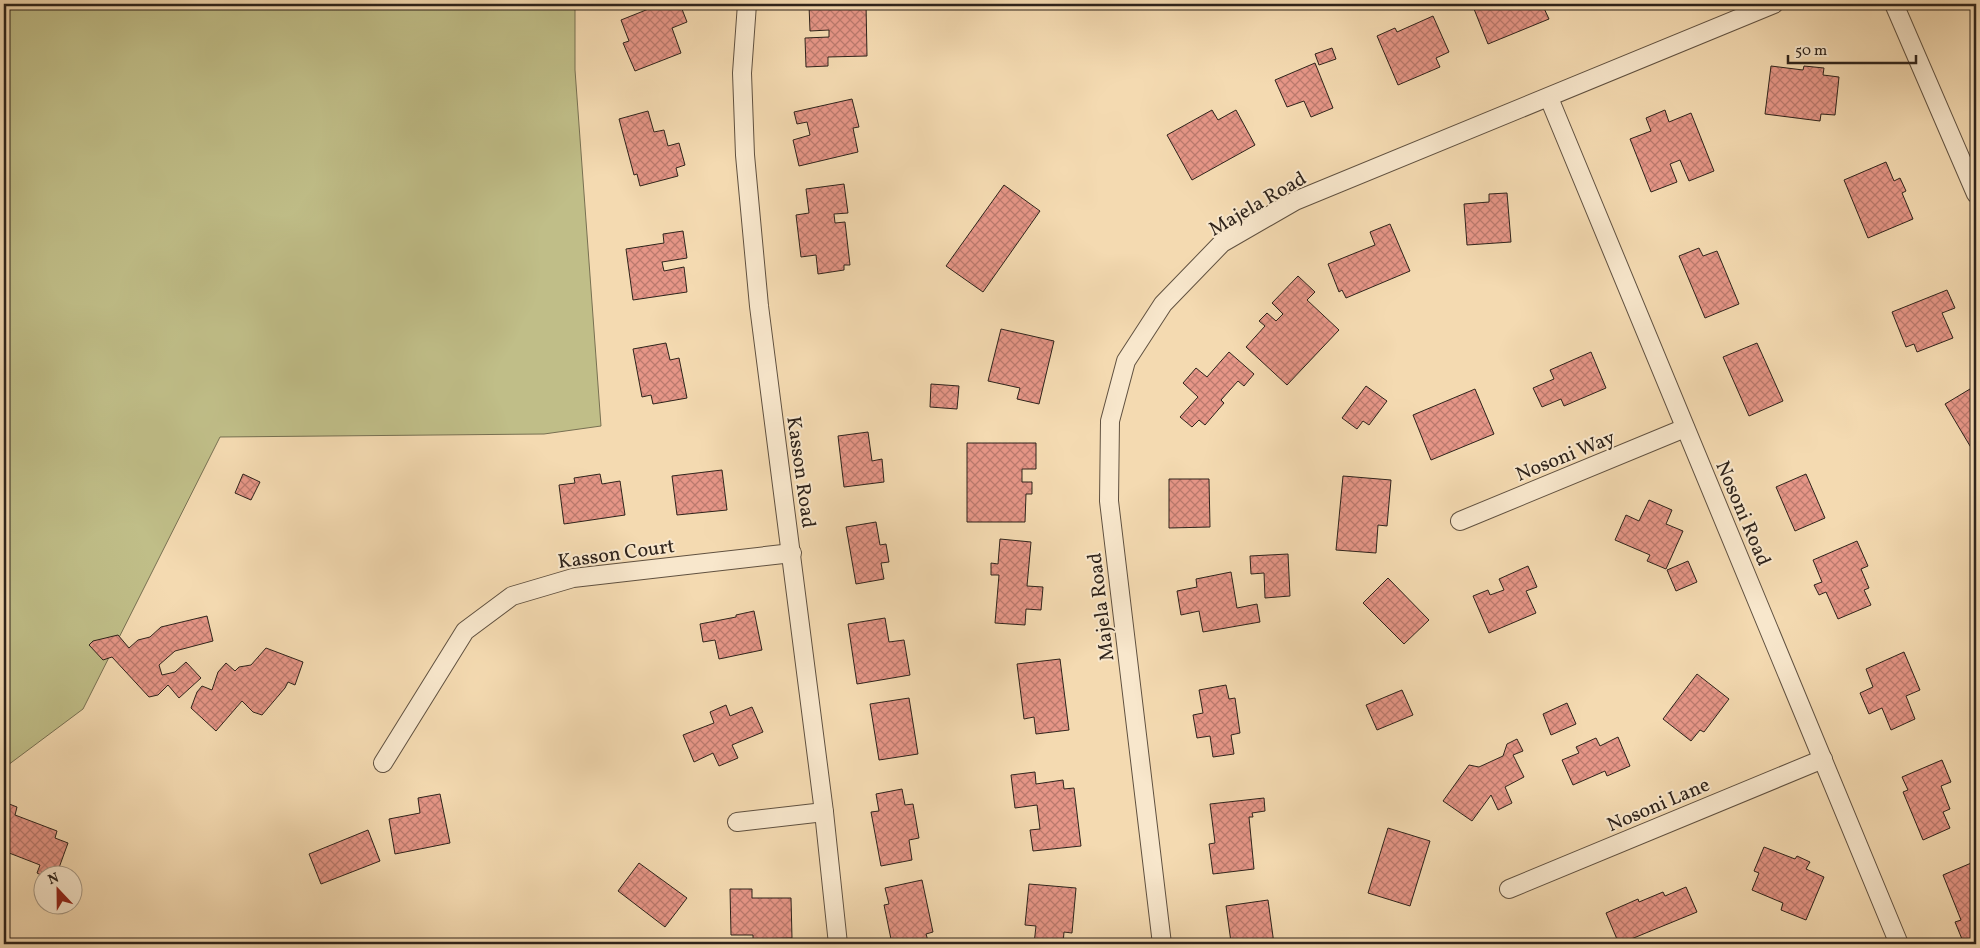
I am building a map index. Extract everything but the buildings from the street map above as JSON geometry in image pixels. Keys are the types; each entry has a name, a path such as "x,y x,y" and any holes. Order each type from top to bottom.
{"street":[{"name":"Kasson Road","path":"747,4 742,73 745,155 759,306 792,553 824,812 838,944"},
{"name":"Majela Road","path":"1162,944 1109,501 1110,421 1126,361 1162,304 1222,243 1295,200 1549,98 1774,4"},
{"path":"1894,4 1976,194"},
{"name":"Nosoni Road","path":"1549,98 1900,944"},
{"name":"Nosoni Way","path":"1460,521 1685,428"},
{"name":"Kasson Court","path":"383,763 465,631 512,596 573,578 792,553"},
{"name":"Nosoni Lane","path":"1508,889 1823,759"},
{"path":"737,822 824,812"}],"shaded area":[{"path":"4,4 575,4 575,70 601,426 544,434 220,437 83,709 4,768"}]}
